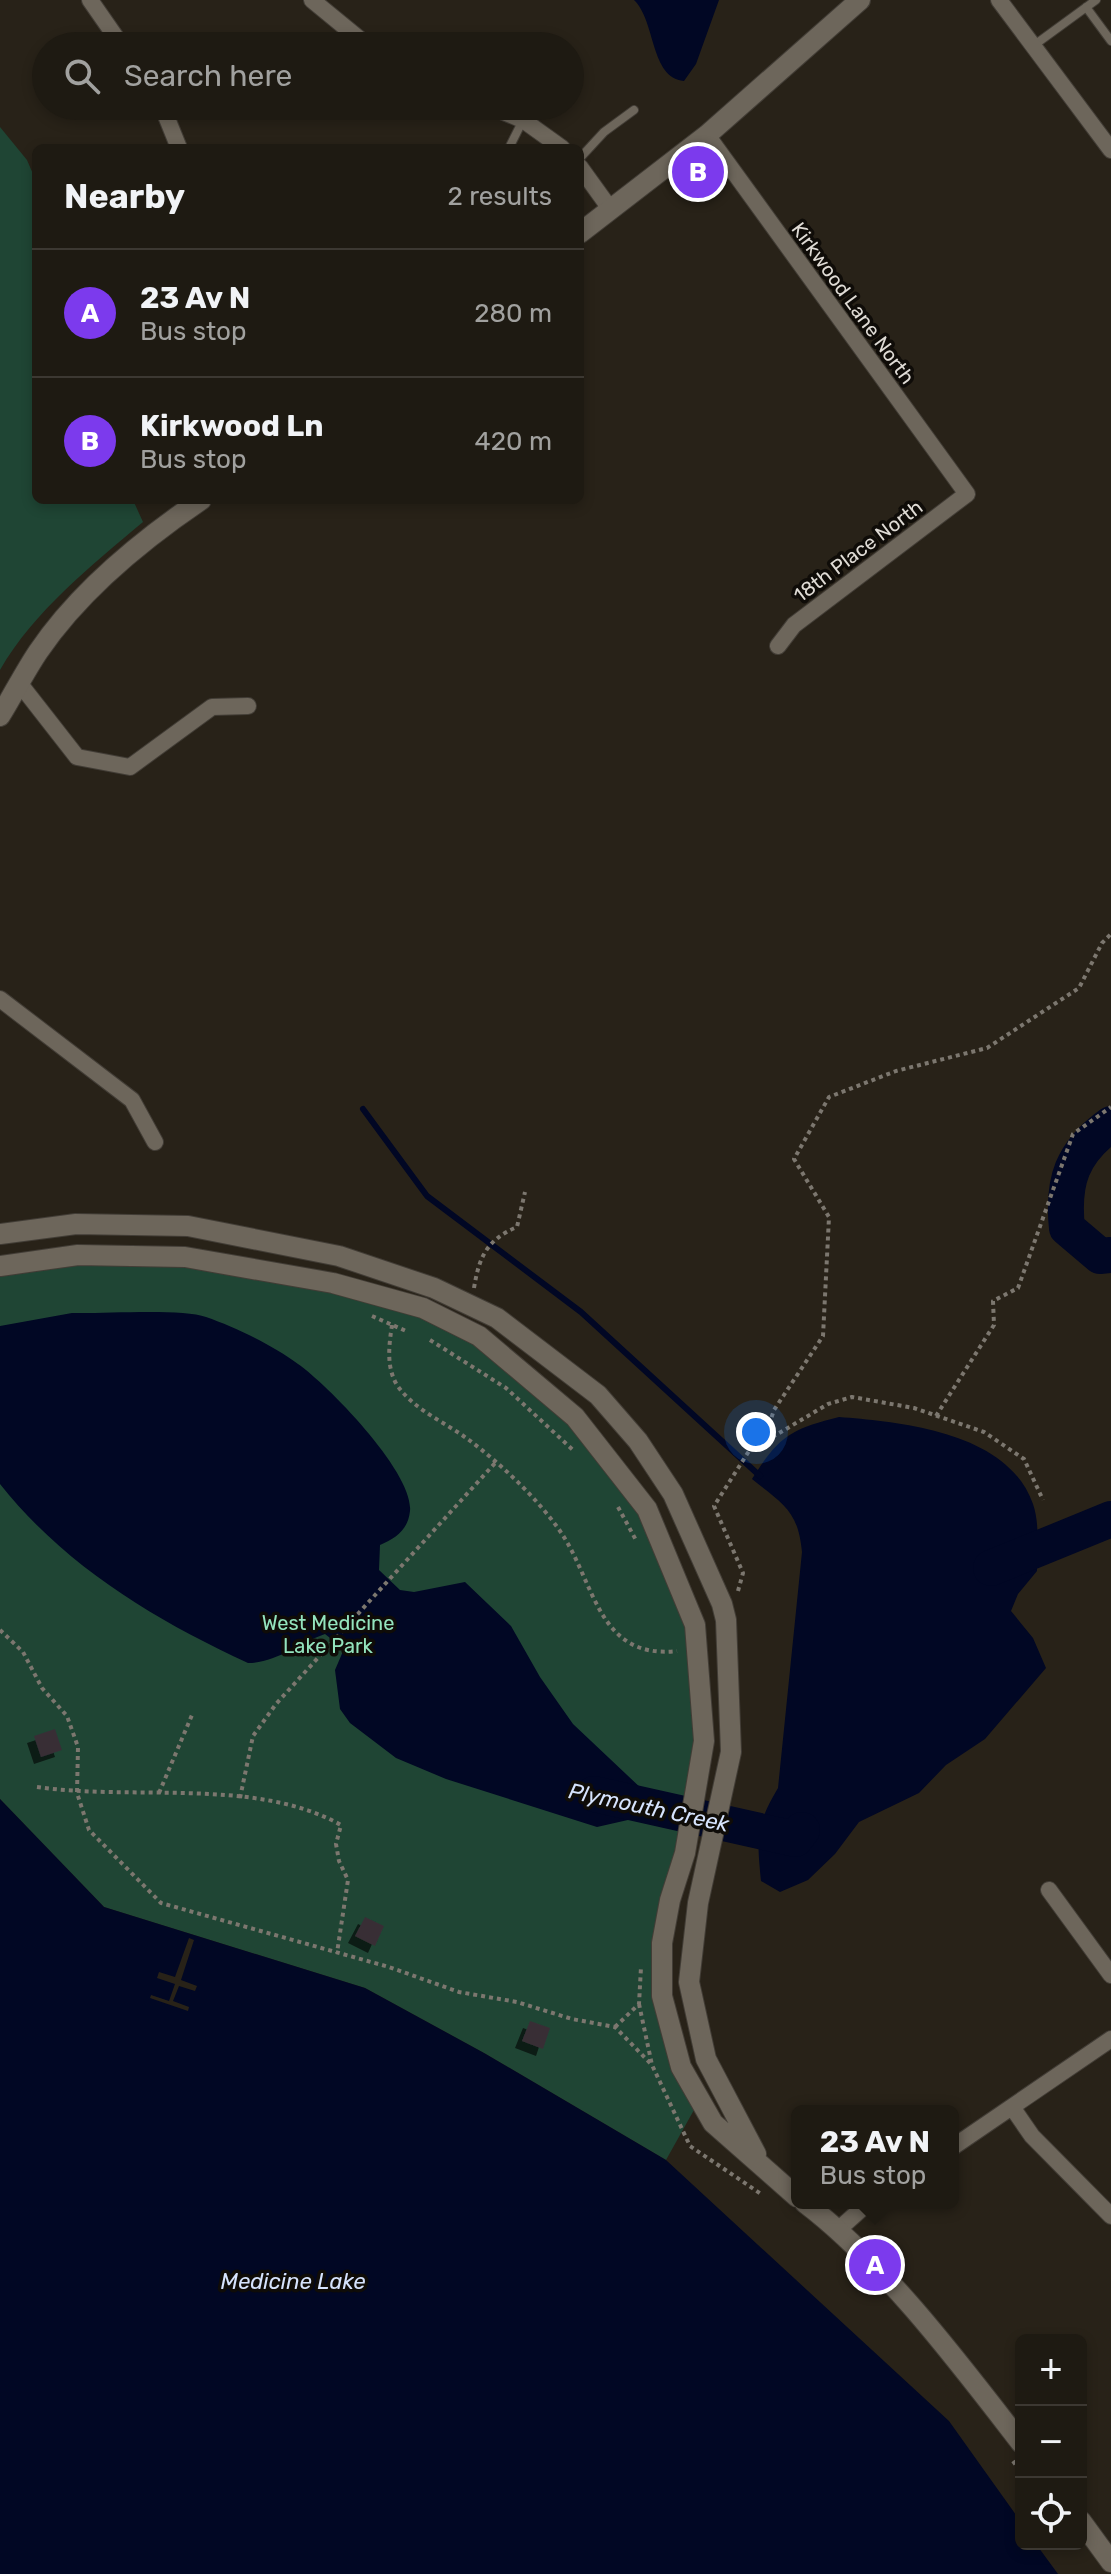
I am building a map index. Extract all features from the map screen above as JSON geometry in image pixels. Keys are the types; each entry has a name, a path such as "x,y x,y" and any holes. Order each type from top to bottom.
{"street":[{"path":"90,0 112,32"},
{"path":"312,0 351,32"},
{"path":"584,230 707,135 860,0"},
{"path":"999,0 1110,146"},
{"path":"168,120 177,144"},
{"path":"523,120 556,144"},
{"name":"Kirkwood Lane North","path":"707,135 967,494"},
{"path":"584,173 611,210"},
{"name":"18th Place North","path":"778,646 794,625 967,494"},
{"path":"0,716 39,651 83,601 131,554 196,504"},
{"path":"20,684 77,757 130,767 212,707 248,706"},
{"path":"0,999 132,1100 155,1142"},
{"path":"0,1234 76,1224 188,1226 339,1256 434,1288 497,1318 598,1395 638,1441 673,1494 722,1604 731,1752 725,1791 698,1903 689,1982 706,2059 731,2112 768,2175"},
{"path":"0,1266 78,1255 185,1257 333,1283 423,1308 479,1336 575,1417 647,1509 695,1625 704,1741 699,1787 662,1943 662,1996 681,2067 713,2123 791,2192"},
{"path":"1049,1890 1111,1975"},
{"path":"959,2143 1111,2039"},
{"path":"1012,2107 1032,2136 1111,2216"},
{"path":"813,2209 839,2229 924,2324 1015,2450"},
{"path":"839,2229 861,2209"},
{"path":"1087,2529 1111,2562"}],"lane":[{"path":"1033,46 1096,0"},
{"path":"1086,7 1111,41"},
{"path":"584,154 604,132 634,110"},
{"path":"511,144 523,120"}],"path":[{"path":"764,1440 774,1410 823,1336 829,1217 794,1159 829,1097 896,1071 987,1048 1079,988 1102,943 1111,934"},
{"path":"936,1416 994,1325 993,1301 1018,1288 1073,1134 1111,1107"},
{"path":"470,1305 479,1259 495,1238 517,1227 525,1192"},
{"path":"368,1314 406,1331"},
{"path":"392,1325 388,1347 395,1382 411,1402 496,1462 559,1530 599,1609 621,1638 640,1649 660,1653 682,1651"},
{"path":"430,1340 506,1388 578,1455"},
{"path":"722,1604 741,1588 743,1573 714,1506 749,1451 828,1404 852,1397 936,1416 984,1432 1024,1459 1043,1500"},
{"path":"240,1798 253,1736 328,1643 496,1462"},
{"path":"618,1505 640,1548"},
{"path":"0,1630 23,1652 42,1688 67,1716 78,1747 77,1793 89,1830 161,1903 389,1967 459,1992 517,2002 572,2019 615,2027 652,2065"},
{"path":"159,1793 192,1715"},
{"path":"37,1787 77,1793 159,1793 294,1804 341,1825 336,1844 348,1880 337,1953"},
{"path":"642,1961 638,1976 639,2004 652,2065 690,2146 768,2198"},
{"path":"615,2027 639,2004"}],"green space":[{"path":"0,127 27,160 32,172 32,504 135,504 143,522 84,572 47,609 0,670"},
{"name":"West Medicine Lake Park","path":"185,1257 423,1308 575,1417 647,1509 693,1612 704,1741 662,1996 699,2101 666,2160 484,2053 365,1988 104,1907 0,1799 0,1266"}],"water":[{"path":"634,0 719,0 696,64 684,81 673,78 665,70 641,9"},
{"path":"161,1312 206,1317 265,1343 329,1390 384,1453 408,1495 410,1511 407,1523 396,1536 380,1545 379,1570 400,1590 414,1592 465,1582 511,1626 540,1677 573,1724 644,1791 641,1817 597,1827 446,1779 396,1758 350,1723 340,1709 335,1670 344,1649 325,1634 278,1656 248,1663 146,1609 53,1541 0,1484 0,1326 72,1313"},
{"path":"839,1417 892,1423 950,1435 977,1446 1001,1461 1020,1480 1033,1504 1037,1520 1037,1571 1018,1594 1011,1611 1033,1638 1046,1668 985,1739 946,1765 919,1793 859,1822 835,1854 808,1880 780,1892 761,1881 759,1833 778,1788 802,1552 793,1517 752,1479 770,1453 788,1436"},
{"name":"Medicine Lake","path":"0,1799 104,1907 365,1988 484,2053 666,2160 949,2421 1015,2514 1015,2550 1040,2550 1058,2574 0,2574"}],"pier":[{"path":"189,1938 194,1940 181,1980 197,1986 195,1991 179,1986 173,2001 189,2007 188,2011 150,1998 151,1995 169,2001 175,1984 157,1978 159,1972 175,1977"}],"building":[{"path":"55,1729 62,1750 41,1757 34,1736"},
{"path":"365,1917 384,1926 375,1946 355,1936"},
{"path":"530,2021 550,2028 543,2049 522,2041"}],"waterway":[{"path":"363,1109 427,1196 581,1312 760,1476"},
{"name":"Plymouth Creek","path":"1111,1124 1087,1145 1079,1157 1072,1169 1066,1196 1067,1228 1100,1256 1111,1255"},
{"name":"Plymouth Creek","path":"991,1568 1111,1519"},
{"name":"Plymouth Creek","path":"594,1794 795,1839 802,1830"}],"place":[{"name":"Kirkwood Ln","path":"698,172"},
{"name":"23 Av N","path":"875,2265"}]}
